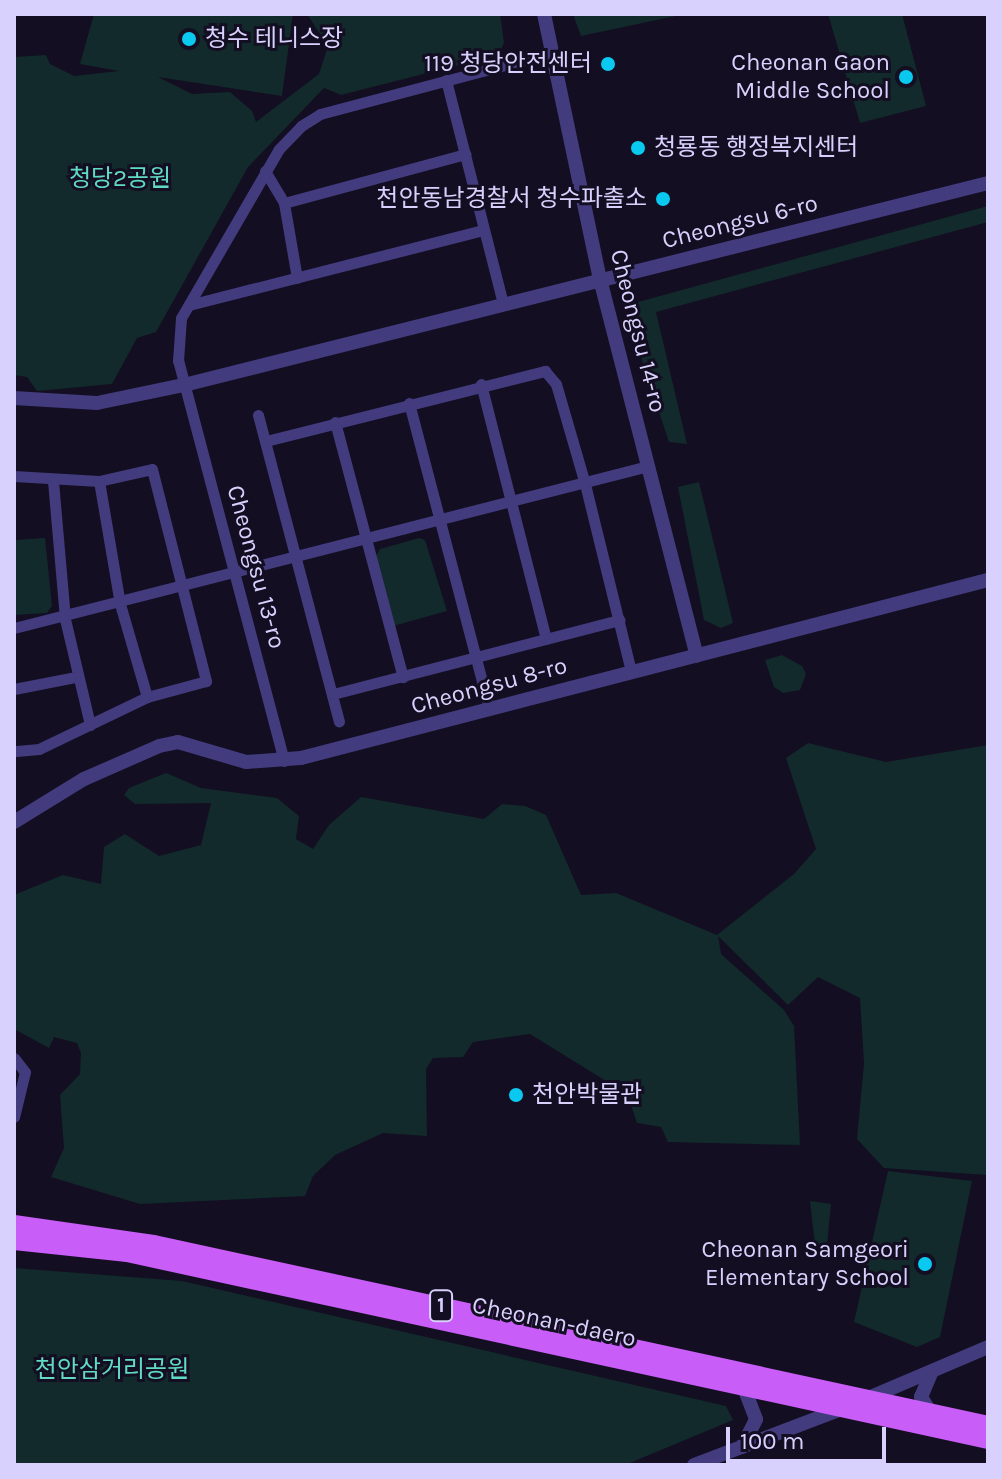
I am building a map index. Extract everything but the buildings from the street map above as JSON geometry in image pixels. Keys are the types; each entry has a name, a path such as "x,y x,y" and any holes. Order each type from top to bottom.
{"main road":[{"name":"Cheonan-daero","path":"14,1224 154,1244 988,1425"},
{"name":"Cheonan-daero","path":"14,1241 127,1253 988,1440"}],"street":[{"name":"Cheongsu 14-ro","path":"544,14 551,53 572,129 600,279 697,656"},
{"path":"184,385 177,338 189,305 265,171 290,136 320,114 551,53"},
{"path":"446,80 503,304"},
{"path":"284,203 465,154"},
{"path":"265,171 284,203 297,278"},
{"name":"Cheongsu 6-ro","path":"14,398 97,403 184,385 988,183"},
{"path":"189,305 484,230"},
{"path":"266,441 534,370 550,375 585,484 631,671"},
{"path":"481,384 546,639"},
{"name":"Cheongsu 13-ro","path":"184,385 284,761"},
{"path":"409,403 489,708"},
{"path":"258,415 339,721"},
{"path":"335,422 403,677"},
{"path":"14,628 65,619 648,466"},
{"path":"14,476 53,481 99,481 152,469 206,681 147,697 39,749 14,751"},
{"path":"53,481 65,619 75,677 90,725"},
{"path":"99,481 120,604 147,697"},
{"name":"Cheongsu 8-ro","path":"14,822 84,779 159,746 178,742 246,762 284,761 988,580"},
{"path":"333,694 620,620"},
{"path":"14,689 75,677"},
{"path":"14,1058 25,1072 14,1117"},
{"path":"694,1465 842,1409 988,1347"},
{"path":"931,1413 921,1397 932,1371"},
{"path":"742,1447 756,1419 744,1388"}],"green space":[{"name":"청당2공원","path":"94,14 293,14 282,96 158,77 192,94 230,92 252,111 256,122 319,74 328,46 307,14 500,14 504,43 498,55 341,95 324,88 248,167 156,332 137,338 112,384 37,391 27,377 14,375 14,57 46,55 50,64 74,76 119,71 80,64"},
{"path":"573,14 685,14 581,36"},
{"path":"828,14 902,14 926,106 860,123"},
{"path":"988,206 988,222 656,312 687,444 669,442 631,327 638,302"},
{"path":"699,482 733,623 721,628 704,620 678,487"},
{"path":"45,538 52,606 47,613 14,615 14,540"},
{"path":"419,538 425,540 447,611 393,626 376,556 380,549"},
{"path":"782,655 802,666 806,674 800,690 783,693 774,687 765,660"},
{"path":"808,743 886,762 988,745 988,1175 884,1168 857,1139 864,1063 860,998 818,977 788,1005 718,936 721,954 784,1010 794,1026 800,1145 668,1142 661,1127 637,1123 627,1094 530,1034 473,1042 463,1057 433,1058 426,1069 427,1136 383,1133 335,1155 313,1176 305,1196 140,1204 51,1177 64,1148 60,1095 80,1074 81,1053 77,1043 54,1037 49,1048 14,1029 14,895 63,875 101,884 104,847 125,834 159,856 201,845 211,803 135,804 124,795 129,788 166,773 201,788 277,798 299,816 296,839 313,849 329,825 361,797 484,819 502,804 525,806 546,815 581,895 616,893 717,935 794,874 816,849 786,758"},
{"name":"Cheonan Samgeori Elementary School","path":"888,1171 972,1181 940,1337 917,1347 854,1322"},
{"path":"810,1201 831,1204 826,1255 816,1253"},
{"name":"천안삼거리공원","path":"14,1268 182,1281 726,1406 733,1420 625,1465 14,1465"}],"place":[{"name":"청수 테니스장","path":"189,39"},
{"name":"119 청당안전센터","path":"608,64"},
{"name":"Cheonan Gaon Middle School","path":"906,77"},
{"name":"청룡동 행정복지센터","path":"638,148"},
{"name":"천안동남경찰서 청수파출소","path":"663,199"},
{"name":"천안박물관","path":"516,1095"},
{"name":"Cheonan Samgeori Elementary School","path":"925,1264"}]}
